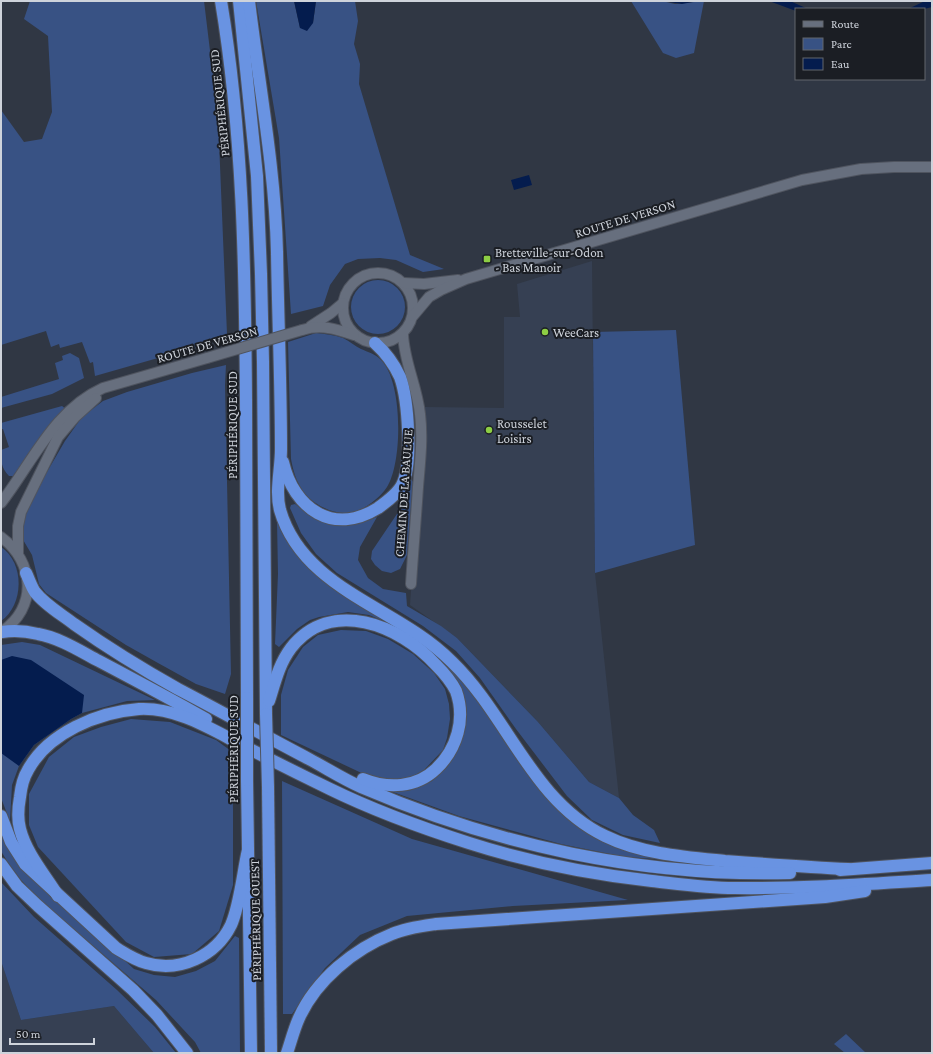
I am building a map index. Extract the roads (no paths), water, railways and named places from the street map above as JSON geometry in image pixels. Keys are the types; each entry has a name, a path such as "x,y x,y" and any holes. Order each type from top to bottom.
{"highway":[{"name":"PÉRIPHÉRIQUE SUD","path":"221,1 226,28 236,126 241,186 245,288 248,850"},
{"path":"239,1 257,176 261,274 266,714"},
{"path":"249,1 258,78 267,132 275,204 281,453 278,495 280,508 289,532 306,557 340,587 421,636 455,664 471,682 532,771 545,787 559,802 589,827 603,836 638,849 663,853 742,862 848,869"},
{"path":"281,453 285,471 301,500 311,510 322,516 338,519 354,518 367,514 391,497 402,485 408,457 407,410 404,394 400,378 394,365 384,352 375,344"},
{"path":"26,572 34,590 53,609 140,668 360,786 436,816 507,838 555,850 668,869 746,874 932,863"},
{"path":"266,714 279,669 284,658 292,647 303,636 316,628 343,620 370,622 398,635 431,659 448,678 456,692 460,722 457,737 448,755 441,764 423,779 413,783 392,786 374,784 300,754"},
{"path":"2,632 11,630 39,634 74,648 166,696 329,789"},
{"path":"58,896 28,850 20,830 17,811 21,787 28,770 54,740 80,724 108,714 141,709 158,710 185,717 206,726 329,789 372,809 470,844 588,873 682,884 732,888 777,888 932,880"},
{"name":"PÉRIPHÉRIQUE OUEST","path":"266,714 272,1053"},
{"path":"1,816 11,842 25,864 58,896 116,948 131,957 146,963 159,965 183,964 196,959 210,951 221,941 231,924 236,908 248,850"},
{"name":"PÉRIPHÉRIQUE OUEST","path":"248,850 251,1053"},
{"path":"1,864 17,886 133,990 188,1053"},
{"path":"287,1053 299,1017 309,1000 322,984 337,968 353,955 392,933 436,924 825,897 932,880"}],"main road":[{"name":"ROUTE DE VERSON","path":"413,316 429,297 466,279 802,180 861,169 932,167"},
{"path":"380,272 393,276 404,283 411,293 414,304 413,316 409,326 402,334 394,340 375,344 356,336 348,326 343,315 343,303 347,290 356,280 367,274 380,272"},
{"name":"ROUTE DE VERSON","path":"404,283 424,284 466,279"},
{"name":"ROUTE DE VERSON","path":"304,329 331,313 343,303"},
{"name":"ROUTE DE VERSON","path":"1,503 60,420 73,407 94,392 304,329 320,326 334,328 356,336"},
{"name":"CHEMIN DE LA BAULUE","path":"402,334 407,364 418,396 422,444 411,584"},
{"name":"ROUTE DE VERSON","path":"18,554 18,526 21,512 58,437 67,424 83,408 120,383"},
{"path":"1,537 10,544 18,554 26,572 27,589 24,606 11,625 2,632"}],"water":[{"path":"294,1 316,1 313,23 307,31 300,28"},
{"path":"662,1 698,1 682,4"},
{"path":"769,1 790,1 806,8 795,8 795,11"},
{"path":"925,1 932,1 932,7 925,9 910,8"},
{"path":"529,175 532,185 514,190 511,180"},
{"path":"12,656 31,660 84,695 82,713 34,745 19,766 1,753 1,660"}],"place":[{"name":"Bretteville-sur-Odon - Bas Manoir","path":"487,259"},
{"name":"WeeCars","path":"545,332"},
{"name":"Rousselet Loisirs","path":"489,430"}]}
